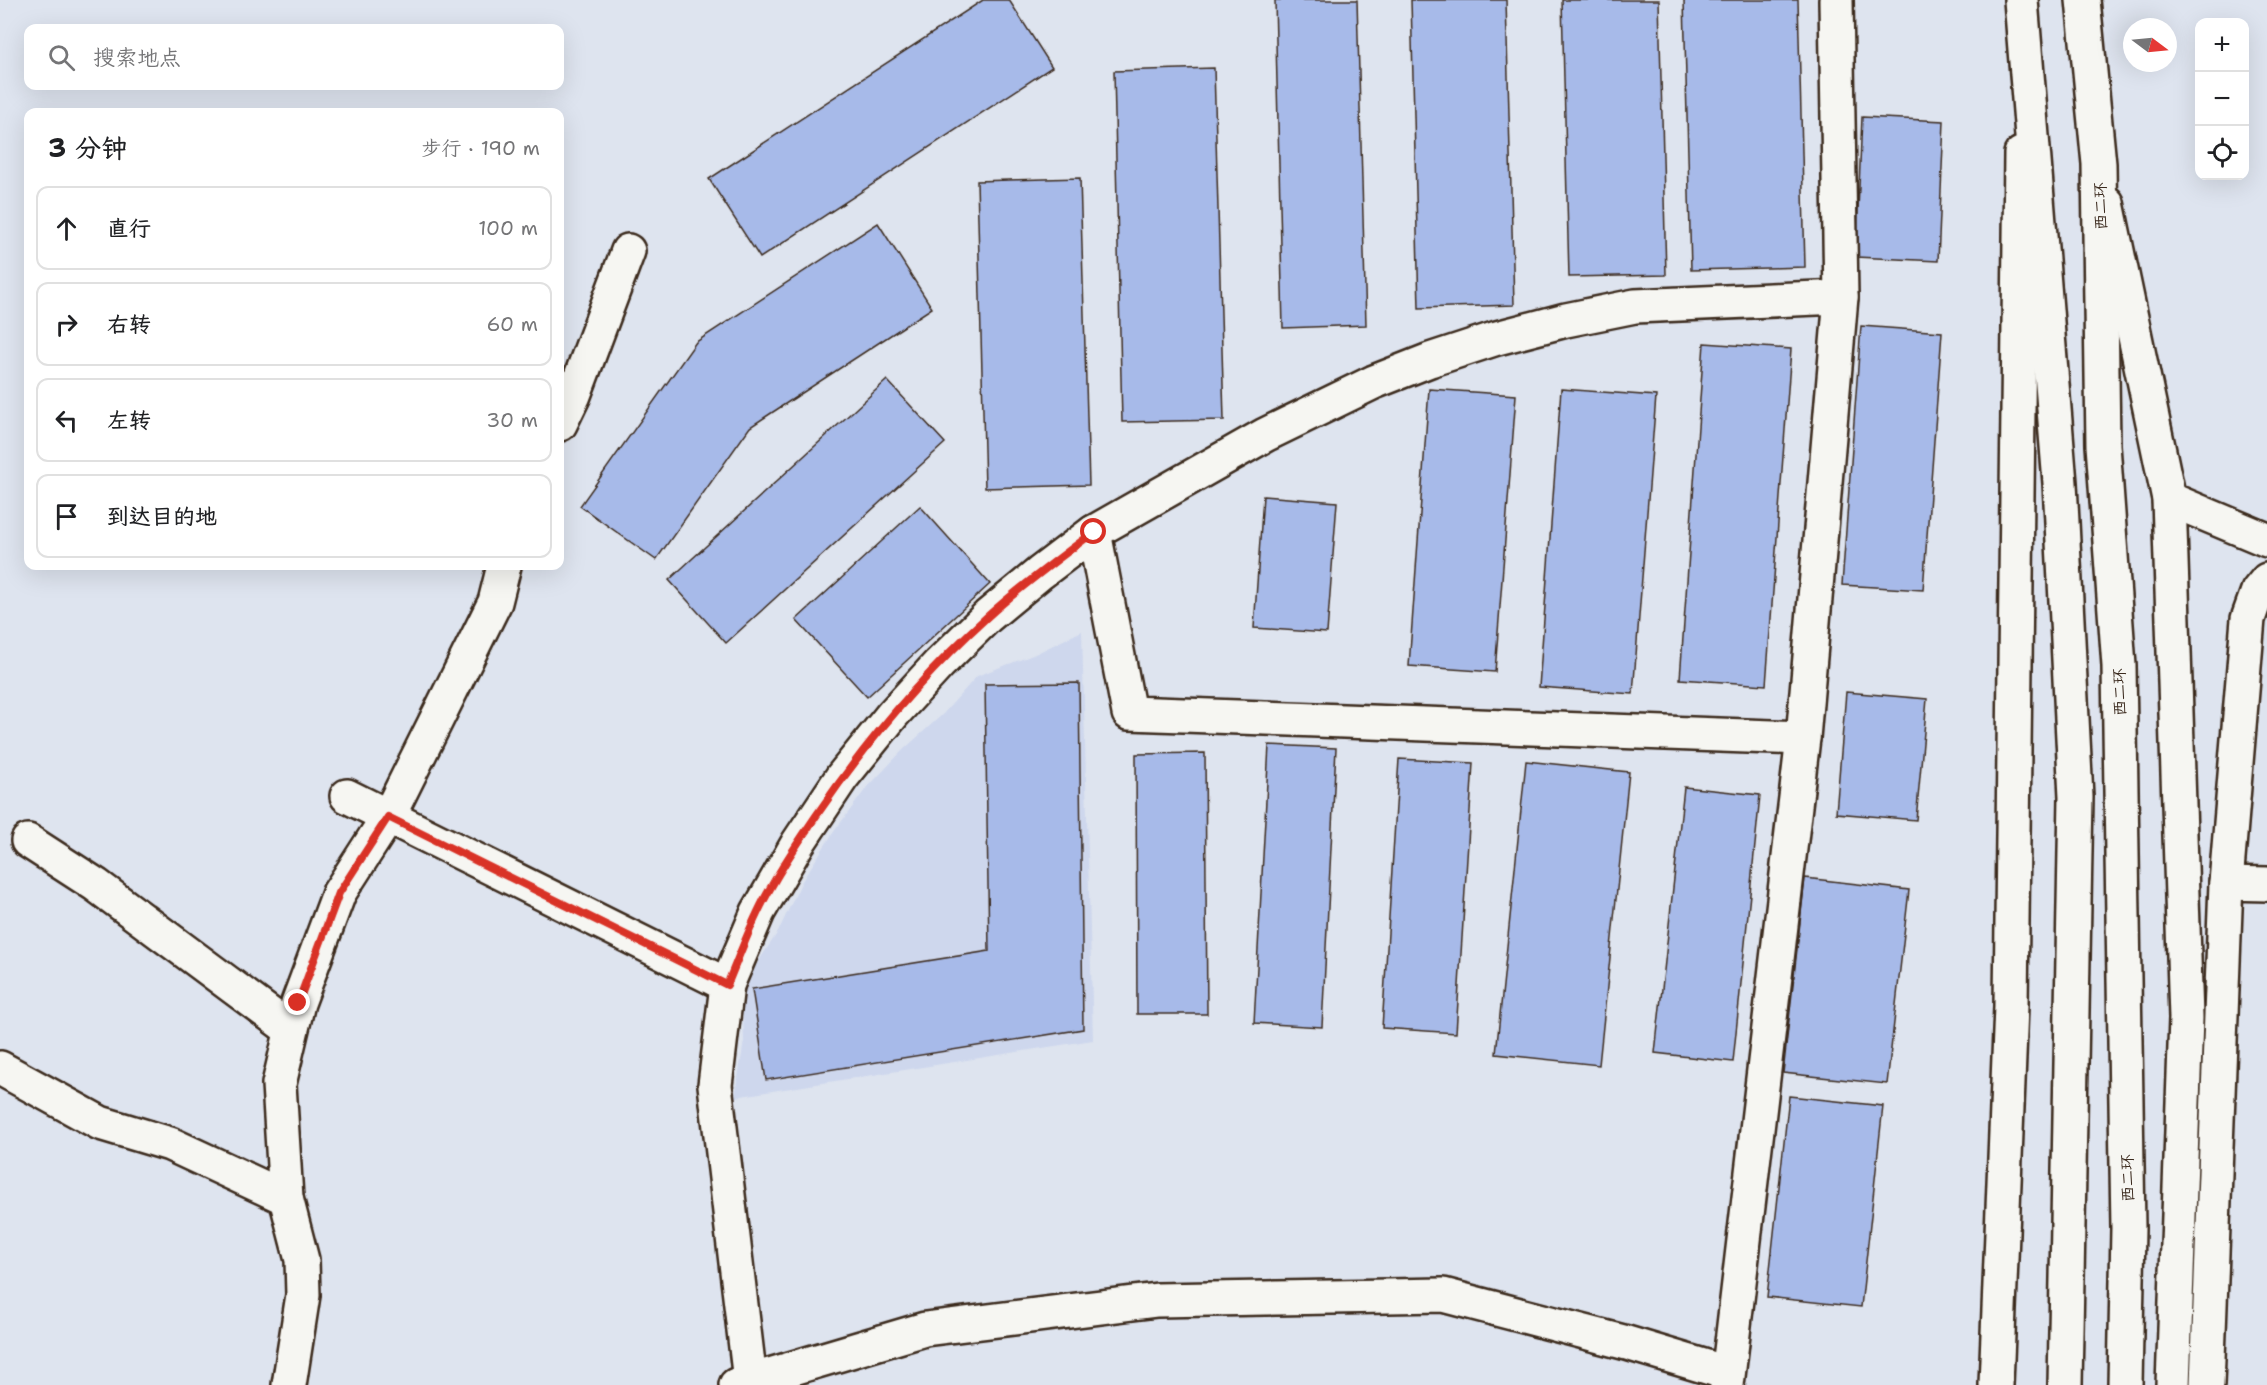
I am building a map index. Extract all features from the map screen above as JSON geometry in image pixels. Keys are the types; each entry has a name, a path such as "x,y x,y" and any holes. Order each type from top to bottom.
{"main road":[{"path":"1836,0 1841,297 1803,738 1726,1379 1628,1343 1443,1295 1157,1300 925,1329 743,1383 715,1084 727,985 758,912 798,843 842,777 893,714 939,664 988,616 1094,532 1319,407 1411,368 1497,338 1566,320 1635,306 1841,297"},
{"name":"西二环","path":"2083,0 2099,164 2103,445 2119,666 2128,1228 2125,1385"},
{"path":"2022,6 2060,483 2076,797 2065,1385"},
{"path":"1996,1385 2011,1006 2022,6"},
{"path":"2099,164 2169,499 2186,1018 2173,1385"},
{"path":"564,416 574,395 628,251"},
{"path":"2169,499 2267,540"},
{"path":"1094,532 1129,714 1803,738"},
{"path":"289,1385 303,1295 302,1260 286,1198 279,1084 298,1003 339,893 388,817 495,602 503,570"},
{"path":"2207,1385 2226,882 2248,618 2258,591 2267,580"},
{"path":"347,796 727,985"},
{"path":"28,841 96,885 291,1030"},
{"path":"2226,882 2267,884"},
{"path":"0,1068 100,1123 170,1144 286,1198"}],"shaded area":[{"path":"1082,631 1093,1040 735,1097 744,1041 742,986 778,932 802,881 833,833 865,790 903,750 943,714 977,676 1033,655"}],"building":[{"path":"983,0 1009,0 1052,67 760,258 709,179"},
{"path":"1275,0 1357,0 1366,325 1283,328"},
{"path":"1411,0 1506,0 1514,305 1419,308"},
{"path":"1562,0 1659,0 1666,275 1569,277"},
{"path":"1684,0 1798,0 1805,267 1691,270"},
{"path":"1214,68 1224,420 1122,422 1114,71"},
{"path":"1862,117 1944,121 1938,261 1856,257"},
{"path":"1080,178 1089,485 985,488 977,181"},
{"path":"878,223 932,308 750,427 656,560 580,506 696,342"},
{"path":"1861,326 1942,332 1923,590 1842,585"},
{"path":"1704,343 1791,349 1766,685 1680,679"},
{"path":"887,380 945,443 726,643 669,580"},
{"path":"1429,389 1516,395 1495,672 1409,666"},
{"path":"1561,389 1656,396 1633,694 1539,687"},
{"path":"1263,496 1337,502 1327,633 1254,628"},
{"path":"920,506 990,584 867,697 796,620"},
{"path":"1079,683 1083,1029 766,1080 752,989 989,951 985,684"},
{"path":"1846,692 1927,699 1916,820 1836,813"},
{"path":"1269,745 1336,748 1322,1027 1254,1023"},
{"path":"1205,753 1207,1014 1137,1014 1136,754"},
{"path":"1399,759 1473,763 1456,1033 1382,1028"},
{"path":"1526,761 1629,772 1599,1065 1496,1054"},
{"path":"1684,787 1760,795 1733,1062 1655,1053"},
{"path":"1805,878 1909,890 1887,1084 1783,1073"},
{"path":"1789,1096 1883,1106 1861,1307 1767,1297"}],"route":[{"path":"298,1003 339,893 388,817 727,985 758,912 798,843 842,777 893,714 988,616 1094,532"}]}
